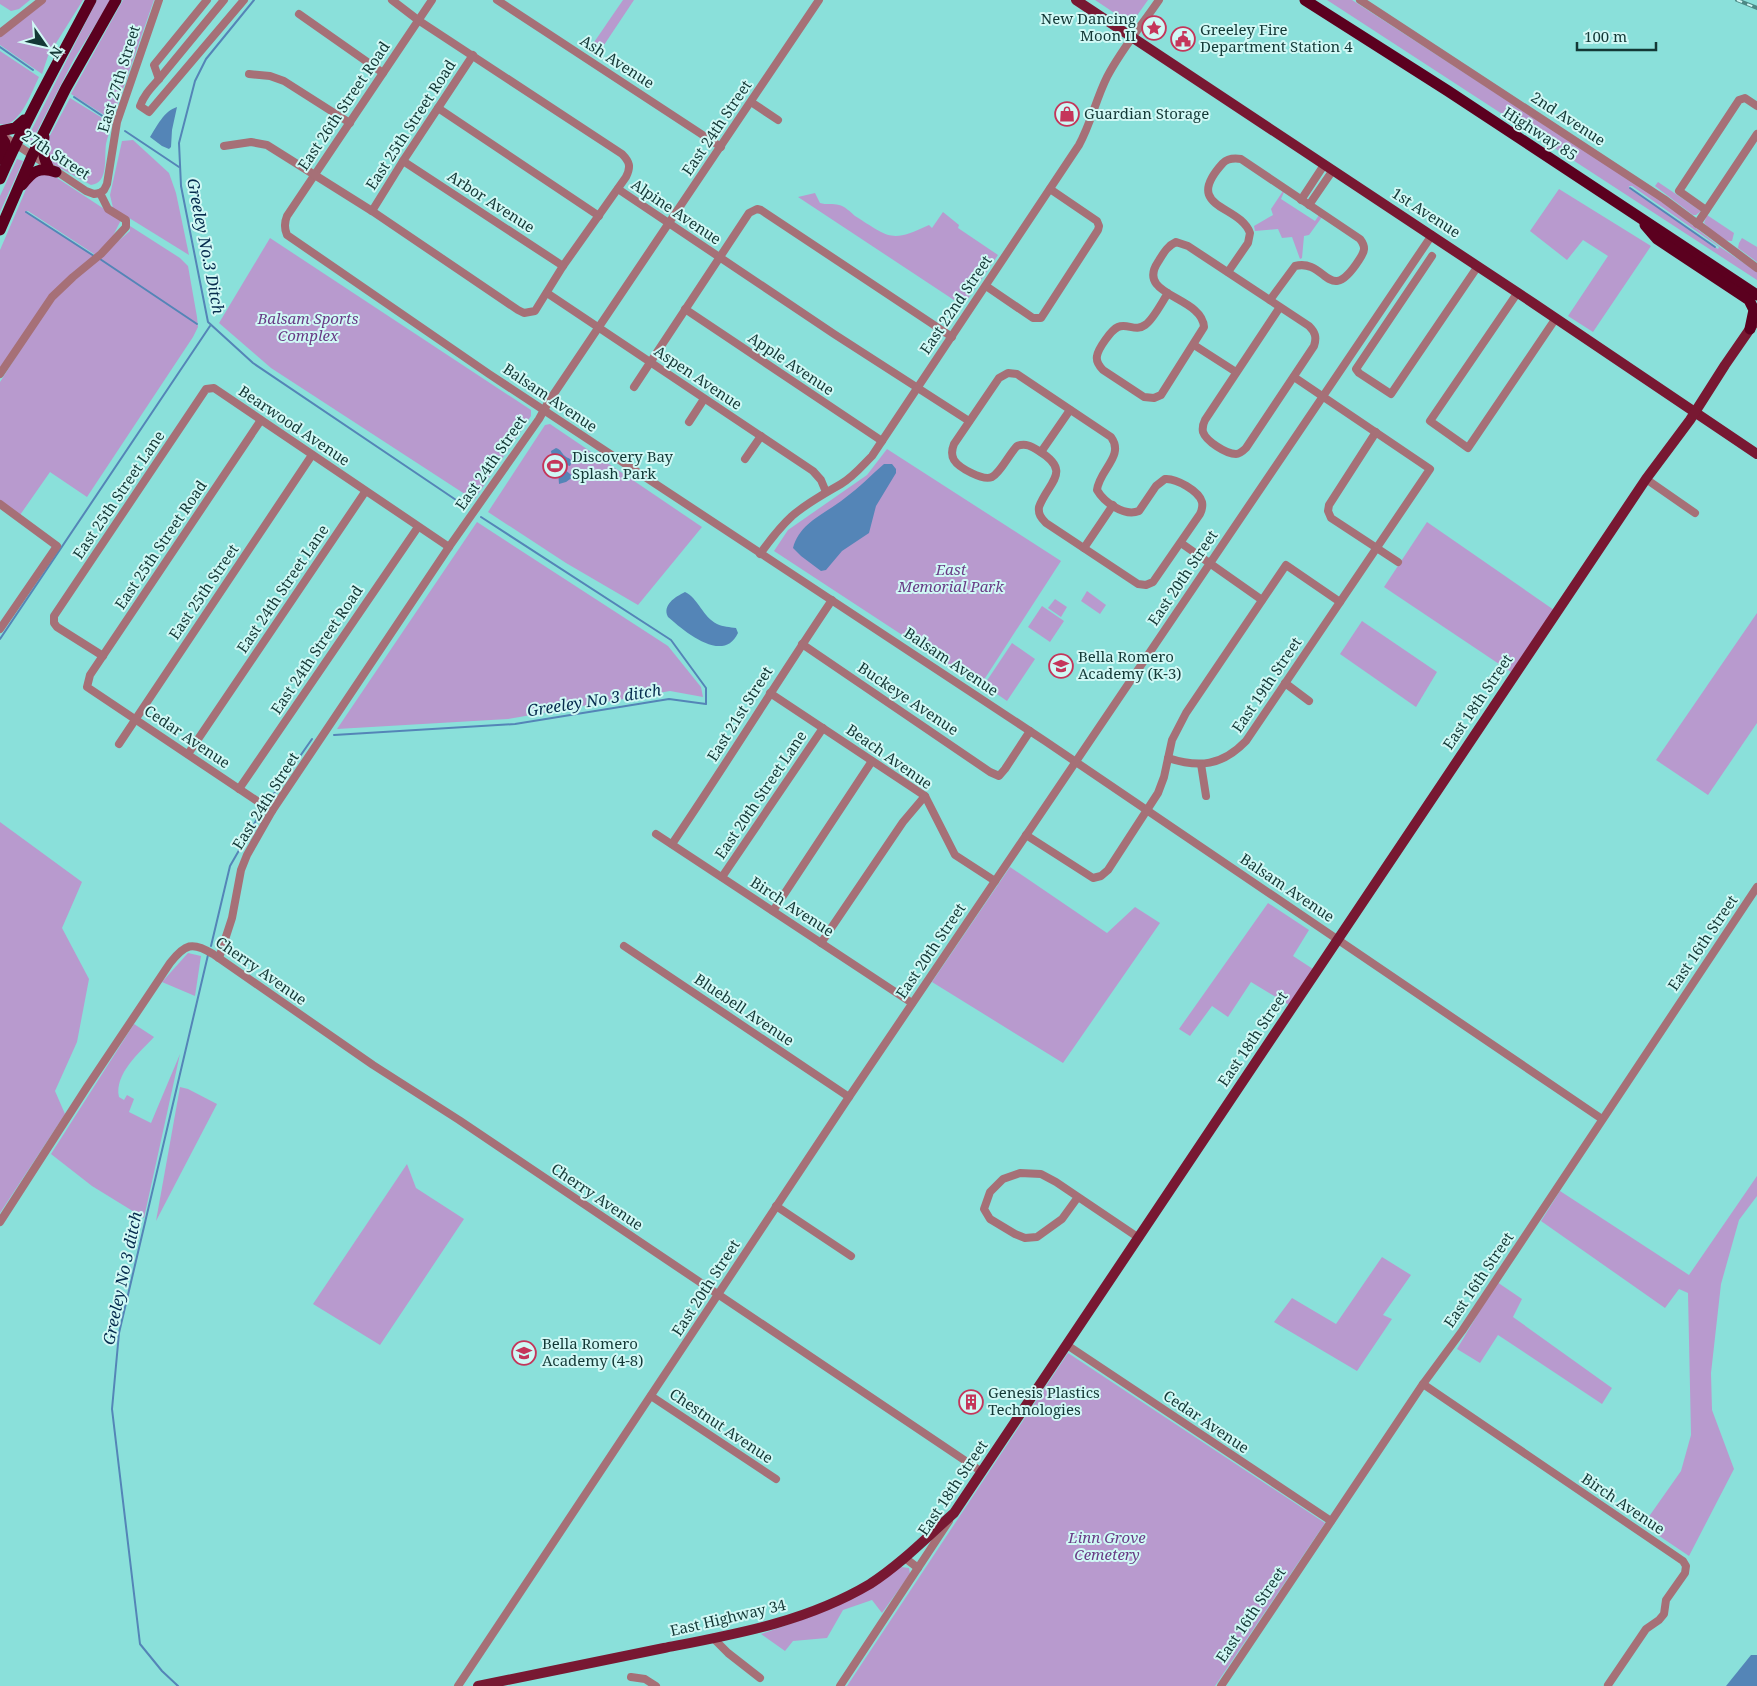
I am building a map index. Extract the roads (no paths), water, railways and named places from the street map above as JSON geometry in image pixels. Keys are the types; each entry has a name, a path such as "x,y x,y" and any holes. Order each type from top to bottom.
{"highway":[{"path":"2,174 34,106 91,0"},
{"path":"0,230 45,130 116,0"},
{"name":"Highway 85","path":"1305,0 1757,294"},
{"path":"2,174 6,152 5,143 0,133 21,124 34,106"},
{"path":"45,130 42,150 43,157 52,169"},
{"path":"14,197 28,178 37,171 52,169"},
{"path":"1636,214 1657,239 1749,300 1754,310 1753,326"}],"main road":[{"name":"1st Avenue","path":"1076,0 1518,292 1757,454"},
{"name":"East 18th Street","path":"954,1513 1646,478 1696,412 1717,376 1757,318"},
{"name":"East Highway 34","path":"478,1686 747,1631 807,1614 870,1584 905,1558 954,1513"}],"street":[{"path":"0,33 42,0"},
{"name":"East 27th Street","path":"100,193 107,184 115,131 158,0"},
{"path":"159,79 154,65 207,0"},
{"path":"224,0 149,89 140,106 149,112 244,0"},
{"name":"Alpine Avenue","path":"392,0 418,20 626,158 630,165 630,170 618,189 834,334 969,421"},
{"name":"East 26th Street Road","path":"284,229 287,216 432,0"},
{"name":"Ash Avenue","path":"497,0 721,147"},
{"name":"East 24th Street","path":"219,958 232,918 241,870 246,855 272,811 449,547 545,410 549,401 819,0"},
{"name":"East 22nd Street","path":"760,554 787,521 826,492 841,484 872,456 1079,145 1106,79 1159,0"},
{"name":"2nd Avenue","path":"1360,0 1648,188 1757,268"},
{"path":"299,14 383,73"},
{"name":"East 25th Street Road","path":"372,211 473,55"},
{"path":"249,74 270,76 284,81 350,123"},
{"path":"1706,210 1679,191 1739,100 1745,98 1757,106"},
{"path":"751,102 778,120"},
{"path":"438,108 599,216"},
{"name":"27th Street","path":"0,133 15,145 86,191 94,194 100,193"},
{"path":"1697,224 1757,134"},
{"path":"224,146 251,142 267,145 372,211 524,313 535,311 618,189"},
{"path":"1228,272 1248,243 1250,233 1245,223 1213,202 1209,196 1208,188 1222,164 1231,158 1241,160 1360,238 1365,249 1350,274 1344,280 1330,279 1306,264 1295,266 1270,300"},
{"name":"Arbor Avenue","path":"403,161 564,266"},
{"path":"1301,200 1328,168"},
{"path":"1309,205 1328,168"},
{"path":"986,286 1037,319 1041,318 1098,230 1096,221 1050,189"},
{"path":"0,374 52,297 101,254 126,227 126,220 108,209 100,193"},
{"path":"634,387 749,213 757,209 952,337"},
{"name":"Balsam Avenue","path":"284,229 287,235 294,241 760,554 1076,761 1602,1119"},
{"name":"East 20th Street","path":"458,1686 912,1003 1432,235"},
{"path":"1168,293 1145,325 1137,328 1123,326 1113,330 1098,353 1099,365 1103,370 1144,396 1154,398 1161,394 1204,327 1202,317 1153,281 1153,270 1168,247 1176,242 1188,246 1228,272 1309,326 1315,334 1316,342 1314,346 1246,448 1241,453 1235,454 1227,452 1208,440 1202,428 1205,420 1280,307"},
{"path":"1432,256 1356,369 1359,373 1391,394 1478,266"},
{"path":"1518,292 1430,422 1468,448 1556,318"},
{"name":"Aspen Avenue","path":"547,293 813,471 821,480 826,492"},
{"name":"Apple Avenue","path":"685,309 882,442"},
{"path":"1194,345 1236,372"},
{"path":"1008,372 1017,374 1102,430 1115,442 1116,451 1100,478 1097,487 1101,496 1113,505 1133,513 1141,508 1160,482 1165,479 1176,480 1197,494 1203,504 1200,514 1156,579 1146,585 1138,584 1046,523 1040,516 1038,510 1040,503 1058,472 1053,461 1042,452 1026,444 1017,446 995,475 986,479 980,478 955,461 952,453 954,444 969,421 999,378 1008,372"},
{"path":"1294,376 1376,432 1329,505 1328,511 1331,518 1398,562"},
{"name":"Bearwood Avenue","path":"206,389 214,388 365,492"},
{"name":"East 25th Street Lane","path":"103,656 58,627 54,623 54,616 206,389"},
{"path":"689,422 704,399"},
{"path":"1042,452 1070,410"},
{"name":"East 25th Street Road","path":"87,686 90,675 261,420"},
{"name":"East 19th Street","path":"1168,758 1183,763 1201,764 1216,762 1238,749 1256,728 1430,469 1376,432"},
{"path":"745,459 761,436"},
{"name":"East 25th Street","path":"119,744 312,455"},
{"path":"1646,478 1696,513"},
{"path":"365,492 449,547"},
{"name":"East 24th Street Lane","path":"188,754 365,492"},
{"path":"0,504 57,546 0,629"},
{"path":"1084,548 1113,505"},
{"name":"East 24th Street Road","path":"240,789 418,527"},
{"path":"1180,544 1262,600"},
{"path":"1026,835 1094,878 1101,876 1108,870 1158,793 1164,777 1172,740 1186,713 1286,565 1340,602"},
{"name":"East 21st Street","path":"672,844 832,600"},
{"name":"Buckeye Avenue","path":"802,644 990,772 999,776 1005,770 1030,731"},
{"path":"1285,683 1309,701"},
{"name":"Cedar Avenue","path":"87,686 272,811"},
{"name":"Beach Avenue","path":"770,693 925,796 955,855 995,881"},
{"name":"East 20th Street Lane","path":"722,877 823,728"},
{"path":"772,911 872,761"},
{"path":"1201,764 1206,796"},
{"path":"821,943 903,822 925,796"},
{"name":"Birch Avenue","path":"656,834 912,1003"},
{"name":"East 16th Street","path":"1221,1686 1423,1384 1462,1331 1757,887"},
{"name":"Cherry Avenue","path":"0,1222 170,963 186,947 197,945 219,958 373,1065 548,1180 982,1472"},
{"name":"Bluebell Avenue","path":"624,946 849,1097"},
{"path":"1078,1196 1062,1219 1037,1237 1026,1238 1015,1234 990,1219 984,1209 990,1192 1002,1179 1020,1174 1041,1174 1078,1196 1139,1238"},
{"path":"776,1206 851,1256"},
{"name":"Cedar Avenue","path":"1067,1345 1331,1521"},
{"name":"Birch Avenue","path":"1423,1384 1683,1560 1686,1566 1685,1573 1666,1600 1664,1614 1646,1629 1608,1684"},
{"name":"Chestnut Avenue","path":"652,1396 776,1479"},
{"name":"East 18th Street","path":"840,1686 954,1513"},
{"path":"905,1558 918,1568"},
{"path":"713,1638 728,1653 760,1678"},
{"path":"631,1677 645,1679 656,1686"}],"water":[{"path":"177,107 172,130 171,147 169,149 150,137 165,115"},
{"name":"Discovery Bay Splash Park","path":"556,448 572,462 570,466 561,460 558,462 573,477 559,484 558,471 554,471 546,460 548,456 552,457 551,451"},
{"path":"884,464 892,464 896,469 896,473 876,506 869,533 842,551 826,570 821,571 793,548 796,539 801,531 814,519 850,494"},
{"path":"685,592 694,599 712,621 722,626 736,628 738,633 731,642 723,646 703,642 668,617 668,605"},
{"path":"1751,1655 1757,1655 1757,1686 1726,1686"}],"waterway":[{"name":"Greeley No.3 Ditch","path":"254,0 206,59 195,81 179,143 181,186 208,322 253,363 465,506"},
{"path":"0,47 33,70"},
{"path":"74,97 110,121"},
{"path":"125,131 179,167"},
{"path":"1630,188 1715,247"},
{"path":"26,212 94,256"},
{"path":"100,259 197,324"},
{"path":"0,639 210,326"},
{"name":"Greeley No 3 ditch","path":"334,735 515,724 669,699 706,704 706,688 671,640 481,517"},
{"name":"Greeley No 3 ditch","path":"273,795 312,739"},
{"name":"Greeley No 3 ditch","path":"211,946 230,866 257,819"},
{"name":"Greeley No 3 ditch","path":"178,1686 162,1671 140,1644 112,1409 119,1333 208,955"}],"railway":[{"path":"1737,0 1757,8"}],"place":[{"name":"New Dancing Moon II","path":"1154,28"},
{"name":"Greeley Fire Department Station 4","path":"1183,39"},
{"name":"Guardian Storage","path":"1067,114"},
{"name":"Discovery Bay Splash Park","path":"555,466"},
{"name":"Bella Romero Academy (K-3)","path":"1061,666"},
{"name":"Bella Romero Academy (4-8)","path":"524,1353"},
{"name":"Genesis Plastics Technologies","path":"971,1402"}],"park label":[{"name":"Balsam Sports Complex","path":"308,328"},
{"name":"East Memorial Park","path":"951,578"},
{"name":"Linn Grove Cemetery","path":"1107,1546"}]}
